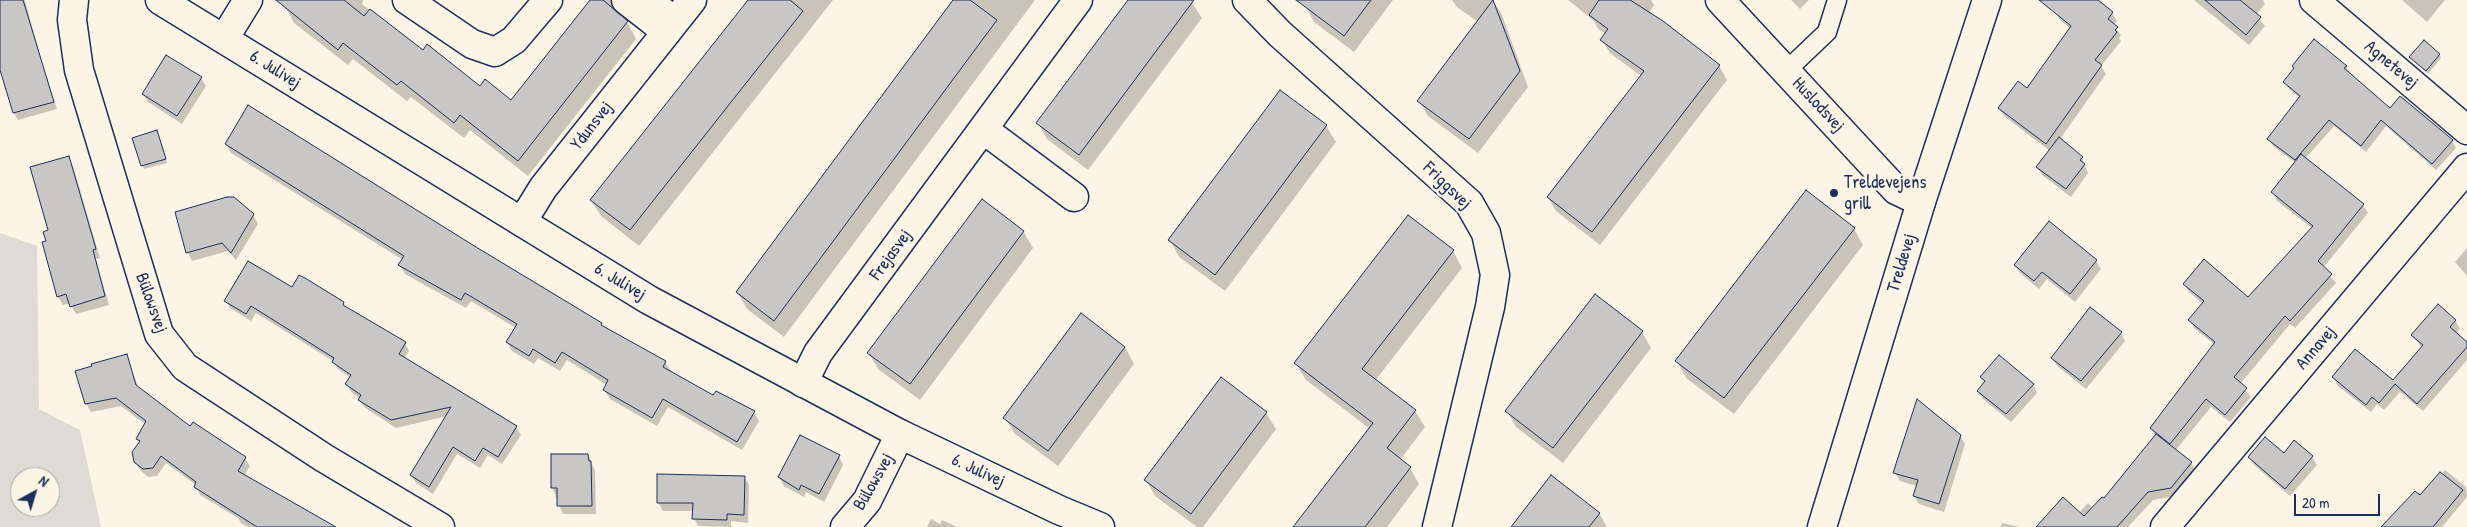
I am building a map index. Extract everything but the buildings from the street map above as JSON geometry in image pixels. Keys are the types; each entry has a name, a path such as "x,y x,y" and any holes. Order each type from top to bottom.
{"street":[{"name":"Bülowsvej","path":"74,0 72,20 79,70 159,334 185,367 324,458 440,527"},
{"name":"6. Julivej","path":"160,0 649,300 1055,518 1100,527"},
{"path":"224,39 248,0"},
{"path":"407,0 472,44 495,52 514,40 548,0"},
{"path":"626,0 679,16"},
{"name":"Frejasvej","path":"803,384 818,353 1078,0"},
{"name":"Friggsvej","path":"1246,0 1280,34 1469,203 1486,233 1495,275 1490,308 1436,527"},
{"name":"Huslodsvej","path":"1720,0 1896,190 1921,202"},
{"name":"Treldevej","path":"1822,527 1921,202 1987,0"},
{"name":"Agnetevej","path":"2314,0 2467,130"},
{"name":"Ydunsvej","path":"522,222 543,188 679,16"},
{"path":"983,129 1074,197"},
{"name":"Annavej","path":"2165,527 2467,168"},
{"name":"Bülowsvej","path":"845,527 867,502 900,434"}],"lane":[{"path":"656,0 679,16"},
{"path":"1786,71 1827,32 1837,0"}],"shaded area":[{"path":"0,233 37,246 39,409 80,430 101,527 0,527"}],"place":[{"name":"Treldevejens grill","path":"1834,193"}]}
